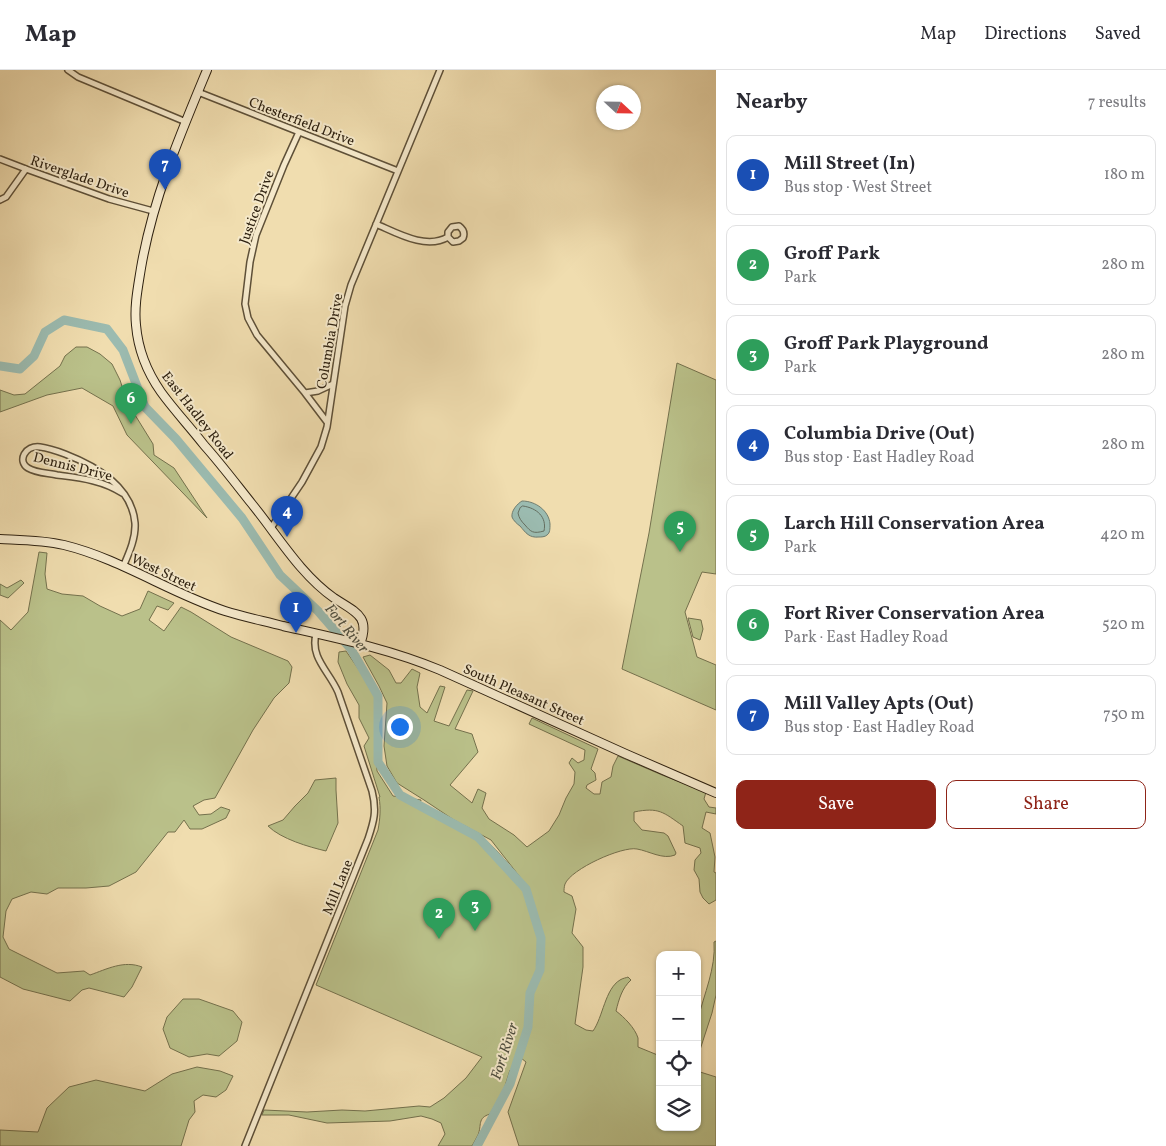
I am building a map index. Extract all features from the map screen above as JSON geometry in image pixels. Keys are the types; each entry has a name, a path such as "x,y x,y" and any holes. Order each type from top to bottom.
{"main road":[{"name":"East Hadley Road","path":"207,70 153,211 142,260 136,306 137,336 146,365 164,397 311,578 362,620 364,630 357,643"},
{"name":"West Street","path":"0,540 40,541 82,550 217,609 316,634"},
{"name":"South Pleasant Street","path":"316,634 395,653 432,667 716,793"}],"street":[{"path":"68,70 78,77 186,122"},
{"name":"Columbia Drive","path":"271,528 302,482 324,440 348,295 359,263 440,70"},
{"name":"Chesterfield Drive","path":"198,92 398,171"},
{"name":"Justice Drive","path":"299,132 256,235 250,262 245,304 248,318 254,331 327,422"},
{"name":"Riverglade Drive","path":"0,158 109,199 153,211"},
{"path":"0,200 6,197 26,169"},
{"path":"376,224 408,237 425,241 438,241 448,238"},
{"path":"305,393 318,392 333,384"},
{"name":"Dennis Drive","path":"122,493 101,482 43,473 28,468 23,462 26,452 30,447 39,447 74,458 109,478 122,493 131,507 135,524 133,541 123,567"},
{"name":"Mill Lane","path":"245,1146 368,840 375,815 375,801 372,791 338,692 335,684 316,655 316,634"}],"green space":[{"path":"76,347 87,347 100,354 112,364 120,380 127,402 153,444 154,455 174,468 207,518 127,435 113,406 82,388 47,395 0,412 0,390 14,395 25,394 60,366 65,356"},
{"path":"677,363 716,380 716,574 702,572 685,612 697,657 716,665 716,710 622,669 649,533"},
{"path":"39,552 47,553 45,574 47,589 62,594 83,596 122,616 140,609 148,591 174,603 168,610 157,606 149,620 164,631 181,607 231,637 288,661 292,667 289,683 274,698 253,730 215,798 204,800 193,806 199,815 211,814 221,807 230,810 226,818 202,829 190,829 184,820 175,832 168,832 136,872 109,886 58,888 47,894 31,892 12,899 6,911 3,937 9,949 57,973 84,971 90,975 122,965 129,964 142,967 132,987 124,997 89,988 82,990 70,1001 23,989 0,977 0,620 11,630 28,612"},
{"path":"21,580 24,583 8,598 0,595 0,584 7,588"},
{"path":"688,618 701,620 703,629 700,640 693,637"},
{"path":"346,651 377,696 377,771 393,796 421,800 420,804 478,835 507,862 526,888 527,886 491,840 454,820 397,783 387,766 384,746 387,703 363,657 370,655 389,670 396,683 401,683 412,669 420,673 417,687 420,707 427,713 440,686 445,687 434,721 449,726 467,690 473,691 455,729 472,734 478,752 450,785 472,803 478,789 486,793 482,808 489,819 514,835 527,847 549,831 559,815 574,784 575,772 569,763 572,758 578,763 584,760 585,750 529,724 532,718 598,749 591,769 595,773 596,780 587,785 586,788 594,794 600,794 602,782 611,777 613,766 618,756 706,792 704,799 709,807 716,808 716,814 706,812 702,828 710,833 715,857 716,900 709,904 700,892 699,879 694,870 695,860 701,853 700,848 685,843 683,826 665,814 649,810 634,812 634,821 642,830 664,833 668,836 676,853 675,855 661,856 637,849 620,851 598,860 577,872 565,884 564,892 572,896 576,909 572,933 583,947 583,967 575,1024 586,1030 593,1031 611,990 620,980 628,977 631,980 623,990 616,1011 634,1030 638,1038 638,1047 656,1054 656,1131 701,1131 701,1072 716,1077 716,1146 519,1146 508,1112 526,1062 521,1058 514,1071 510,1070 504,1089 490,1114 483,1118 478,1135 472,1146 438,1146 445,1134 441,1123 421,1116 390,1121 327,1123 289,1115 262,1115 264,1110 307,1112 365,1111 419,1106 430,1107 444,1098 466,1078 482,1057 316,985 378,830 380,818 380,797 364,746 369,738 359,718 359,705 347,684 338,662 339,652"},
{"path":"336,778 338,823 326,851 288,839 268,826 283,820 308,793 315,780"},
{"path":"716,941 716,995 701,1047 701,1006 711,971 714,942"},
{"path":"183,999 199,999 233,1011 242,1022 237,1041 219,1056 207,1054 189,1057 170,1048 163,1029 167,1017"},
{"path":"197,1067 220,1071 233,1076 226,1090 216,1097 203,1095 194,1101 195,1112 189,1120 181,1146 0,1146 0,1130 38,1132 47,1108 69,1087 96,1080 145,1091 172,1074"}],"water":[{"path":"522,501 537,505 547,515 550,528 546,536 530,536 513,519 513,510"}],"waterway":[{"name":"Fort River","path":"0,366 20,369 34,356 45,332 64,320 107,329 123,350 145,407 176,439 242,518 280,575 318,611 351,649 378,696 378,762 400,795 478,837 526,889 541,938 540,970 530,993 528,1027 510,1084 477,1146"}],"place":[{"name":"Mill Valley Apts (Out)","path":"165,190"},
{"name":"Fort River Conservation Area","path":"131,424"},
{"name":"Columbia Drive (Out)","path":"287,537"},
{"name":"Larch Hill Conservation Area","path":"680,552"},
{"name":"Mill Street (In)","path":"296,633"},
{"name":"Groff Park Playground","path":"475,931"},
{"name":"Groff Park","path":"439,939"}]}
